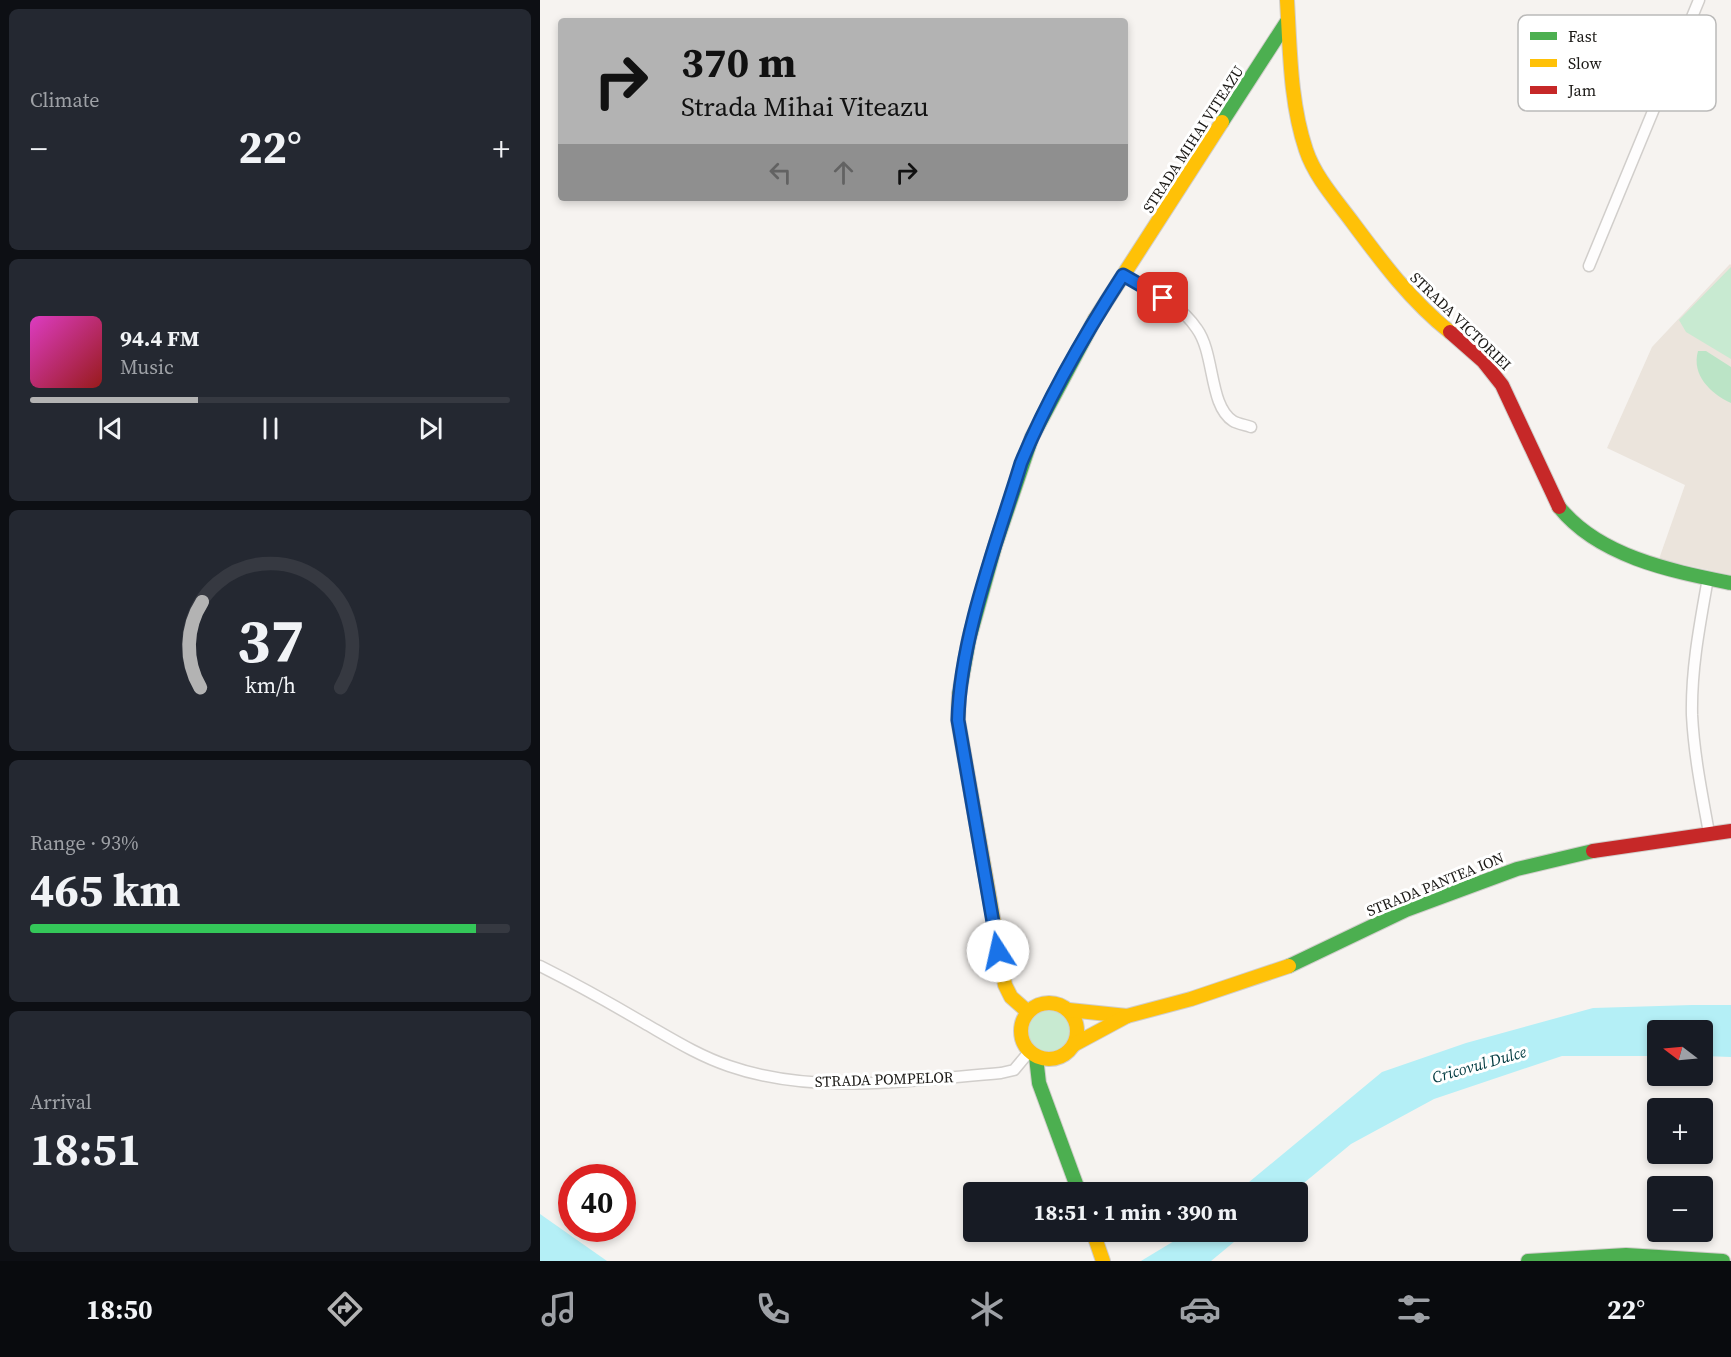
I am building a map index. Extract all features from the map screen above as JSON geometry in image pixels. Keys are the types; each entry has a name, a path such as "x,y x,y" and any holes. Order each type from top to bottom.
{"street":[{"name":"STRADA VICTORIEI","path":"1287,0 1300,123 1307,150 1319,177 1393,277 1421,307 1489,367 1505,387 1558,506 1573,524 1602,543 1708,578 1731,583"},
{"path":"1693,15 1699,0"},
{"name":"STRADA MIHAI VITEAZU","path":"1028,1012 1011,997 1002,971 962,752 958,699 969,639 1021,463 1032,437 1096,317 1288,20"},
{"path":"1589,266 1653,111"},
{"path":"1123,275 1181,310 1198,329 1209,352 1222,411 1234,422 1251,427"},
{"path":"1708,578 1693,679 1692,715 1709,833"},
{"name":"STRADA PANTEA ION","path":"1075,1044 1127,1016 1211,993 1286,967 1406,910 1517,868 1613,846 1731,831"},
{"name":"STRADA POMPELOR","path":"540,966 582,987 697,1053 757,1075 797,1081 847,1083 1001,1073 1014,1070 1033,1054"},
{"path":"1033,1054 1054,1059 1062,1056 1075,1044 1077,1026 1069,1010 1062,1005 1043,1003 1028,1012 1021,1028 1021,1037 1033,1054 1039,1083 1075,1182"},
{"name":"STRADA PANTEA ION","path":"1069,1010 1127,1016"},
{"path":"1096,1242 1103,1261"},
{"path":"1528,1261 1596,1254 1634,1254 1724,1261"}],"shaded area":[{"path":"1730,264 1731,575 1659,559 1685,485 1607,448 1652,347"}],"green space":[{"path":"1731,267 1731,359 1686,332 1679,320"},
{"path":"1698,351 1706,351 1731,367 1731,403 1704,383 1697,368"},
{"path":"1049,1008 1065,1015 1072,1031 1065,1047 1049,1054 1033,1047 1026,1031 1033,1015"}],"water":[{"name":"Cricovul Dulce","path":"1731,1005 1731,1057 1713,1056 1713,1020 1647,1020 1647,1056 1562,1056 1434,1099 1351,1144 1305,1182 1249,1182 1382,1072 1466,1043 1593,1008"},
{"path":"540,1214 558,1227 558,1242 580,1242 607,1261 540,1261"},
{"path":"1172,1242 1234,1242 1211,1261 1141,1261"}],"traffic: fast":[{"path":"1222,122 1288,20"},
{"path":"959,695 969,639 995,546 1032,437 1095,319"},
{"path":"1559,507 1575,524 1615,550 1661,567 1731,583"},
{"path":"1289,966 1406,910 1517,869 1593,851"},
{"path":"1036,1057 1039,1083 1075,1182"},
{"path":"1528,1261 1626,1255 1723,1261"}],"traffic: slow":[{"path":"1287,0 1294,95 1301,132 1310,160 1326,188 1386,266 1422,307 1450,332"},
{"path":"1095,319 1222,122"},
{"path":"959,695 958,720 1005,985 1011,997 1028,1012"},
{"path":"1075,1044 1127,1016 1191,999 1289,966"},
{"path":"1043,1003 1055,1003 1065,1007 1073,1015 1077,1031 1073,1047 1065,1055 1055,1059 1043,1059 1033,1055 1025,1047 1021,1037 1021,1025 1025,1015 1033,1007 1043,1003"},
{"path":"1069,1010 1127,1016"},
{"path":"1096,1242 1103,1261"}],"traffic: jam":[{"path":"1450,332 1483,361 1502,385 1559,507"},
{"path":"1593,851 1731,831"}],"route":[{"path":"998,951 958,720 958,699 969,639 1021,463 1032,437 1096,317 1123,275 1163,298"}]}
